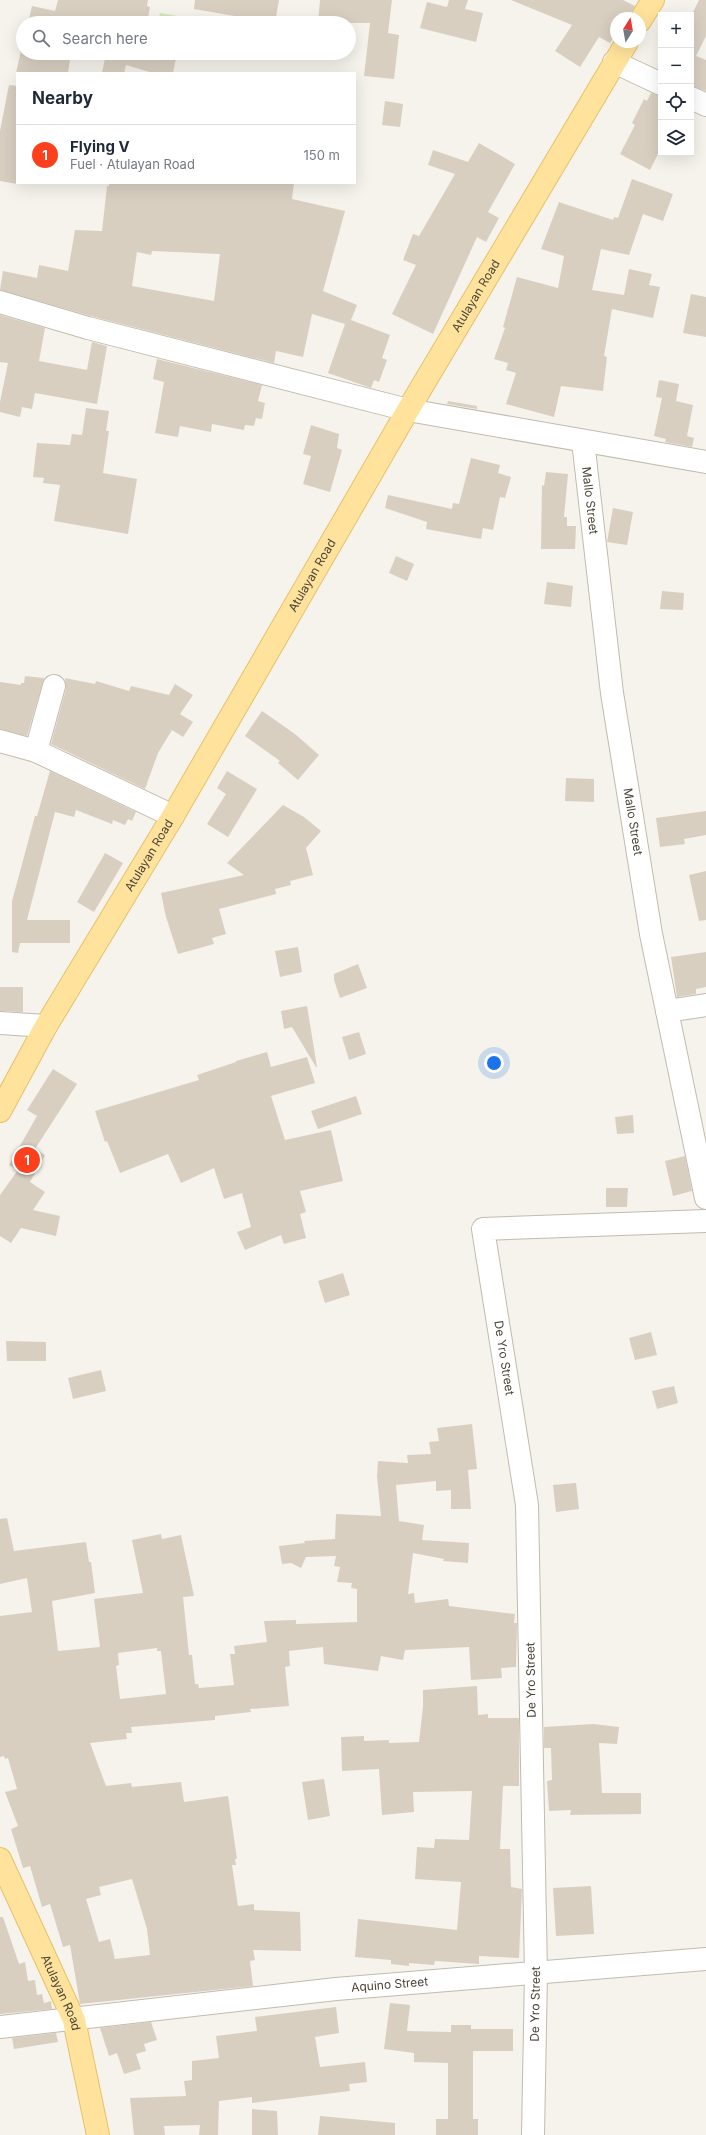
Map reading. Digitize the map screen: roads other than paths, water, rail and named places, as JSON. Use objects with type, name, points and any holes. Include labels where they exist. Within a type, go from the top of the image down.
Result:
[{"type":"main road","points":[[646,12],[653,0]]},
{"type":"main road","name":"Atulayan Road","points":[[0,1111],[46,1026],[173,816],[408,410],[623,48]]},
{"type":"main road","name":"Atulayan Road","points":[[0,1859],[74,2020],[98,2135]]},
{"type":"street","points":[[614,62],[658,83]]},
{"type":"street","points":[[694,99],[706,105]]},
{"type":"street","points":[[0,302],[88,328],[408,410],[706,462]]},
{"type":"street","name":"Mallo Street","points":[[583,441],[612,693],[651,934],[706,1198]]},
{"type":"street","points":[[36,751],[54,686]]},
{"type":"street","points":[[0,741],[36,751],[173,816]]},
{"type":"street","points":[[667,1011],[706,1005]]},
{"type":"street","points":[[0,1023],[46,1026]]},
{"type":"street","name":"De Yro Street","points":[[533,2135],[536,1973],[527,1505],[482,1229],[706,1221]]},
{"type":"street","name":"Aquino Street","points":[[0,2027],[74,2020],[195,2004],[336,1989],[706,1959]]},
{"type":"place","name":"Flying V","points":[[27,1160]]}]
